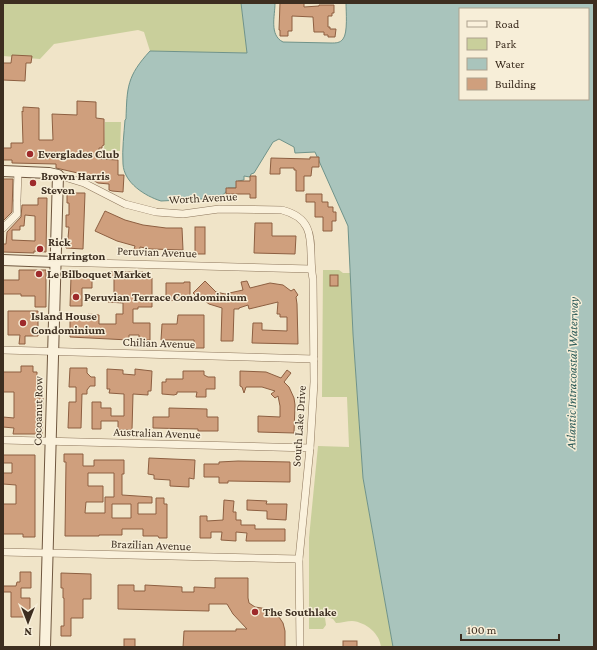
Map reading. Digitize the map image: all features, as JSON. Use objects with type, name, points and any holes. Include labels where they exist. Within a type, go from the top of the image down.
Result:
[{"type":"street","name":"Worth Avenue","points":[[3,171],[49,173],[58,175],[84,183],[125,204],[156,212],[183,214],[219,208],[276,210],[292,213]]},
{"type":"street","points":[[3,228],[17,214],[18,172]]},
{"type":"street","name":"Cocoanut Row","points":[[45,647],[58,175]]},
{"type":"street","name":"South Lake Drive","points":[[292,213],[300,218],[308,229],[310,238],[310,269],[313,279],[314,359],[310,448],[299,560],[300,647]]},
{"type":"street","name":"Peruvian Avenue","points":[[3,260],[310,269]]},
{"type":"street","name":"Chilian Avenue","points":[[3,350],[314,359]]},
{"type":"street","name":"Australian Avenue","points":[[3,440],[310,448]]},
{"type":"street","name":"Brazilian Avenue","points":[[3,552],[299,560]]},
{"type":"green space","points":[[3,3],[241,3],[247,53],[150,51],[144,32],[138,30],[54,44],[40,59],[3,56]]},
{"type":"green space","points":[[105,122],[121,122],[120,151],[104,151]]},
{"type":"green space","points":[[323,270],[339,270],[343,273],[350,273],[363,478],[393,647],[381,647],[375,633],[367,626],[357,622],[350,621],[336,623],[333,619],[327,617],[325,618],[326,625],[323,629],[309,629],[309,538],[318,446],[349,447],[347,397],[322,397]]},
{"type":"water","name":"Atlantic Intracoastal Waterway","points":[[241,3],[275,3],[274,30],[279,39],[283,42],[336,43],[342,40],[345,36],[346,3],[594,3],[594,647],[393,647],[363,478],[353,334],[348,226],[315,152],[295,153],[294,147],[279,139],[273,142],[250,177],[244,176],[244,180],[238,181],[237,188],[228,188],[219,198],[161,201],[148,196],[136,188],[127,177],[123,164],[127,98],[133,75],[142,60],[150,51],[247,53]]},
{"type":"building","points":[[280,3],[304,3],[304,7],[334,5],[334,13],[332,13],[332,16],[328,16],[328,27],[330,27],[330,29],[336,29],[335,37],[328,37],[328,35],[324,35],[324,32],[314,32],[313,17],[292,16],[292,31],[288,31],[288,36],[280,36]]},
{"type":"building","points":[[12,55],[32,56],[31,63],[26,63],[25,81],[3,80],[3,63],[11,63]]},
{"type":"building","points":[[77,101],[96,102],[96,118],[104,119],[104,145],[102,148],[99,148],[99,159],[118,160],[118,175],[124,175],[123,192],[109,190],[109,184],[98,183],[82,174],[56,168],[56,164],[12,163],[12,160],[3,160],[3,148],[11,148],[11,143],[23,143],[23,107],[39,108],[39,140],[53,140],[52,114],[77,115]]},
{"type":"building","points":[[310,157],[319,157],[319,167],[312,167],[311,176],[304,176],[304,191],[296,191],[296,170],[294,170],[294,168],[280,168],[280,174],[270,174],[271,158],[310,159]]},
{"type":"building","points":[[250,176],[256,176],[256,198],[250,198],[250,194],[226,194],[226,188],[236,188],[236,181],[250,181]]},
{"type":"building","points":[[3,179],[13,179],[12,212],[3,221]]},
{"type":"building","points":[[67,193],[85,193],[83,249],[66,248],[66,238],[68,238],[69,227],[66,227],[66,215],[69,215]]},
{"type":"building","points":[[306,194],[322,194],[322,202],[328,202],[328,207],[333,207],[333,212],[336,212],[336,221],[332,221],[332,231],[323,231],[323,217],[315,217],[315,202],[306,202]]},
{"type":"building","points":[[38,198],[47,198],[46,252],[3,252],[3,244],[6,244],[7,232],[21,217],[22,205],[38,205]],"holes":[[[25,215],[35,216],[35,241],[12,240],[12,230],[20,230],[20,226],[24,226]]]},
{"type":"building","points":[[105,211],[125,220],[143,225],[166,228],[182,228],[183,250],[151,249],[140,247],[139,255],[133,253],[135,246],[117,241],[95,231]]},
{"type":"building","points":[[255,223],[272,223],[272,236],[296,236],[295,254],[254,253]]},
{"type":"building","points":[[195,227],[205,227],[205,254],[195,254]]},
{"type":"building","points":[[19,270],[46,270],[46,307],[35,307],[35,296],[3,294],[3,280],[19,280]]},
{"type":"building","points":[[109,272],[143,272],[143,278],[152,278],[152,307],[138,307],[138,309],[133,309],[133,323],[150,323],[150,340],[139,340],[139,335],[129,335],[129,340],[70,337],[70,318],[88,319],[88,314],[99,315],[99,324],[116,324],[116,314],[123,314],[123,303],[108,302],[108,296],[114,296],[114,278],[109,277]]},
{"type":"building","points":[[330,275],[338,275],[338,286],[330,286]]},
{"type":"building","name":"Peruvian Terrace Condominium","points":[[71,277],[92,277],[92,288],[82,288],[82,306],[70,306]]},
{"type":"building","points":[[205,281],[216,292],[225,294],[243,290],[241,282],[247,281],[250,288],[270,283],[283,285],[291,291],[294,289],[298,295],[296,297],[298,344],[252,343],[253,323],[262,323],[262,330],[287,331],[287,317],[280,317],[280,314],[277,314],[278,302],[249,309],[248,305],[239,309],[234,309],[233,341],[221,341],[222,308],[209,304],[193,293]]},
{"type":"building","points":[[190,282],[190,299],[166,301],[166,283]]},
{"type":"building","name":"Island House Condominium","points":[[8,311],[38,311],[38,336],[25,336],[25,344],[19,344],[20,335],[8,335]]},
{"type":"building","points":[[178,315],[204,315],[204,348],[194,348],[194,340],[161,340],[162,324],[177,324]]},
{"type":"building","points":[[21,366],[33,366],[33,372],[37,372],[37,398],[43,398],[42,434],[13,434],[14,428],[3,427],[3,417],[14,418],[14,392],[3,392],[3,372],[21,372]]},
{"type":"building","points":[[70,368],[87,368],[87,373],[91,377],[95,377],[95,386],[90,386],[87,390],[87,394],[82,394],[81,428],[68,428],[69,402],[76,402],[76,387],[69,387]]},
{"type":"building","points":[[107,369],[123,370],[123,374],[135,375],[135,369],[152,371],[151,391],[148,391],[148,395],[133,394],[132,430],[118,430],[118,421],[101,421],[101,429],[92,429],[92,402],[101,402],[101,408],[111,408],[111,416],[124,416],[124,394],[109,393],[110,389],[107,389]]},
{"type":"building","points":[[287,370],[291,373],[284,382],[289,387],[294,398],[294,433],[258,432],[258,416],[280,417],[278,396],[275,398],[271,394],[275,391],[262,387],[246,387],[244,393],[242,387],[240,386],[240,371],[266,372],[281,378]]},
{"type":"building","points":[[183,371],[204,371],[204,375],[208,377],[215,377],[215,389],[206,389],[206,397],[196,397],[197,392],[177,392],[177,394],[174,395],[162,394],[162,382],[166,382],[166,379],[183,379]]},
{"type":"building","points":[[169,408],[207,409],[207,417],[218,417],[218,431],[153,428],[153,417],[169,417]]},
{"type":"building","points":[[64,454],[83,454],[83,466],[94,466],[94,460],[124,460],[122,495],[152,497],[152,503],[138,503],[138,514],[156,514],[156,498],[164,498],[164,504],[167,504],[167,538],[159,538],[158,536],[143,536],[143,529],[122,529],[122,535],[65,536],[66,462],[64,462]],"holes":[[[88,473],[114,473],[114,497],[105,497],[105,513],[85,513],[86,502],[103,502],[103,486],[88,486]],[[112,504],[131,504],[131,518],[112,518]]]},
{"type":"building","points":[[3,455],[35,455],[35,537],[23,537],[23,534],[3,534],[3,504],[16,504],[16,485],[3,484],[3,473],[12,473],[12,463],[3,463]]},
{"type":"building","points":[[149,458],[195,460],[194,479],[189,478],[189,487],[170,486],[170,480],[154,479],[154,475],[148,474]]},
{"type":"building","points":[[219,462],[290,462],[290,482],[228,481],[228,483],[219,483],[219,477],[204,477],[204,464],[219,464]]},
{"type":"building","points":[[224,500],[234,501],[233,512],[236,512],[236,520],[241,520],[241,525],[255,525],[255,529],[285,529],[285,541],[246,541],[247,533],[236,532],[236,541],[221,540],[222,532],[211,532],[211,538],[200,538],[200,516],[207,516],[207,521],[223,520]]},
{"type":"building","points":[[247,500],[267,501],[266,504],[287,504],[286,520],[267,519],[267,511],[247,510]]},
{"type":"building","points":[[20,572],[31,572],[31,588],[21,588],[21,598],[30,598],[30,617],[11,617],[11,592],[3,592],[3,586],[16,586],[17,582],[20,582]]},
{"type":"building","points":[[61,573],[91,574],[91,599],[83,599],[83,618],[71,618],[71,636],[61,636],[61,626],[64,626],[64,598],[63,588],[61,588]]},
{"type":"building","points":[[215,578],[248,578],[249,603],[255,607],[268,609],[279,617],[283,623],[285,631],[285,647],[183,647],[184,631],[236,631],[236,629],[247,629],[233,614],[227,604],[209,604],[209,611],[118,609],[118,585],[134,585],[134,591],[145,591],[145,585],[182,587],[182,592],[194,592],[194,587],[215,588]]},
{"type":"building","points":[[124,639],[135,639],[135,647],[124,647]]},
{"type":"building","points":[[343,641],[357,641],[357,647],[343,647]]},
{"type":"place","name":"Everglades Club","points":[[30,154]]},
{"type":"place","name":"Brown Harris Steven","points":[[33,183]]},
{"type":"place","name":"Rick Harrington","points":[[40,249]]},
{"type":"place","name":"Le Bilboquet Market","points":[[39,274]]},
{"type":"place","name":"Peruvian Terrace Condominium","points":[[76,297]]},
{"type":"place","name":"Island House Condominium","points":[[23,323]]},
{"type":"place","name":"The Southlake","points":[[255,612]]}]
